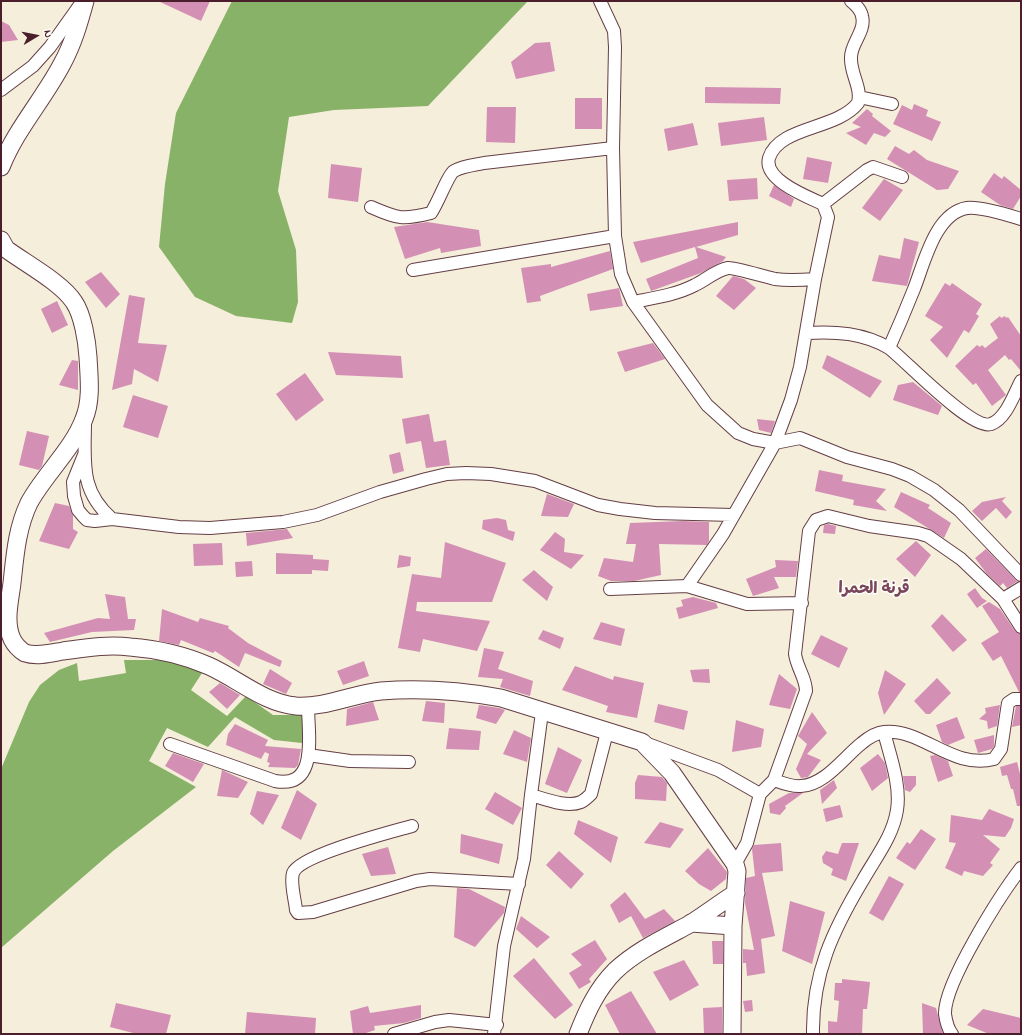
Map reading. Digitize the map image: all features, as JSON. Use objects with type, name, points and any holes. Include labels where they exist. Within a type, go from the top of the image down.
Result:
[{"type":"street","points":[[1,90],[33,66],[84,1]]},
{"type":"street","points":[[1,167],[10,146],[62,64],[74,39],[84,1]]},
{"type":"street","points":[[600,1],[614,31],[613,148],[615,236],[621,274],[633,302],[707,405],[738,433],[753,439],[775,444],[800,438],[847,457],[892,469],[910,476],[934,490],[959,510],[1021,575]]},
{"type":"street","points":[[687,586],[723,534],[775,444],[792,400],[800,367],[815,279],[828,217],[823,204],[801,194],[774,176],[769,168],[768,160],[772,151],[785,138],[845,115],[858,103],[858,88],[851,66],[851,55],[863,23],[862,14],[851,1]]},
{"type":"street","points":[[859,97],[892,104]]},
{"type":"street","points":[[371,207],[388,214],[404,218],[432,213],[439,201],[447,179],[453,172],[465,167],[484,163],[613,148]]},
{"type":"street","points":[[823,204],[873,167],[902,177]]},
{"type":"street","points":[[889,348],[901,322],[934,237],[944,222],[954,213],[967,208],[1021,219]]},
{"type":"street","points":[[412,270],[615,236]]},
{"type":"street","points":[[1,240],[6,249],[65,292],[75,302],[83,324],[87,346],[89,388],[85,419],[84,455],[90,492],[101,510],[112,519]]},
{"type":"street","points":[[633,302],[666,296],[694,286],[706,278],[728,268],[734,268],[750,274],[776,279],[815,279]]},
{"type":"street","points":[[806,333],[838,332],[876,341],[889,348],[953,404],[971,418],[984,425],[992,424],[1005,412],[1021,381]]},
{"type":"street","points":[[85,419],[30,503],[19,528],[8,617],[12,640],[18,648],[26,653],[41,654],[104,646],[130,647],[194,661],[208,666],[268,698],[283,704],[308,706],[381,691],[422,690],[489,696],[642,742],[718,770],[760,794]]},
{"type":"street","points":[[84,455],[73,482],[78,510],[87,520],[95,521],[112,519],[179,527],[210,528],[283,522],[317,515],[380,492],[426,479],[447,474],[466,473],[491,474],[528,480],[562,490],[598,505],[620,509],[655,513],[733,515]]},
{"type":"street","points":[[732,1034],[736,864],[747,843],[755,804],[760,794],[774,780],[806,691],[805,680],[796,662],[795,654],[809,531],[816,520],[828,516],[869,526],[918,533],[928,536],[961,559],[1003,599],[1021,627]]},
{"type":"street","points":[[610,589],[687,586],[747,604],[802,603]]},
{"type":"street","points":[[1003,599],[1021,588]]},
{"type":"street","points":[[774,780],[801,786],[811,784],[825,776],[869,738],[884,732],[906,734],[949,754],[971,760],[986,761],[994,758],[1001,749],[1008,703],[1014,699],[1021,699]]},
{"type":"street","points":[[170,744],[282,782],[290,782],[300,777],[305,770],[308,755],[308,706]]},
{"type":"street","points":[[394,1034],[435,1022],[449,1020],[496,1029],[499,978],[504,946],[524,859],[542,712]]},
{"type":"street","points":[[531,795],[571,803],[581,802],[586,799],[591,794],[607,732]]},
{"type":"street","points":[[813,1034],[812,1019],[816,986],[828,946],[836,925],[892,832],[898,808],[898,791],[884,732]]},
{"type":"street","points":[[642,742],[672,773],[736,864]]},
{"type":"street","points":[[308,755],[350,761],[409,762]]},
{"type":"street","points":[[412,826],[318,855],[298,866],[292,878],[296,910],[298,913],[313,912],[416,881],[430,879],[518,884]]},
{"type":"street","points":[[952,1034],[948,1029],[945,1014],[948,998],[956,976],[986,920],[1021,868]]},
{"type":"street","points":[[578,1034],[587,1011],[603,985],[615,971],[641,951],[691,923],[736,893]]},
{"type":"street","points":[[691,923],[734,926]]},
{"type":"green space","points":[[232,1],[528,1],[428,106],[334,110],[289,117],[278,191],[296,250],[298,302],[292,323],[236,316],[195,297],[159,247],[165,184],[176,113]]},
{"type":"green space","points":[[124,660],[167,660],[204,670],[191,690],[227,716],[246,696],[273,715],[303,715],[302,743],[274,740],[235,717],[208,747],[167,728],[149,761],[196,787],[113,851],[1,948],[1,769],[29,702],[40,685],[59,670],[77,663],[79,681],[126,673]]},
{"type":"building","points":[[158,1],[210,1],[201,21]]},
{"type":"building","points":[[1,21],[9,25],[18,40],[1,42]]},
{"type":"building","points":[[550,42],[555,71],[516,79],[511,62],[535,43]]},
{"type":"building","points":[[705,87],[781,88],[780,104],[705,103]]},
{"type":"building","points":[[575,98],[602,98],[602,129],[575,129]]},
{"type":"building","points":[[914,104],[928,110],[926,116],[941,122],[932,141],[893,124],[902,105],[912,110]]},
{"type":"building","points":[[487,107],[516,107],[515,143],[486,142]]},
{"type":"building","points":[[867,109],[873,114],[872,116],[891,131],[885,137],[874,133],[866,145],[846,133],[861,127],[852,123]]},
{"type":"building","points":[[764,117],[767,140],[721,146],[718,123]]},
{"type":"building","points":[[693,123],[698,145],[668,151],[664,129]]},
{"type":"building","points":[[895,146],[909,154],[914,150],[927,160],[959,171],[948,189],[937,190],[887,159]]},
{"type":"building","points":[[807,157],[832,162],[828,183],[803,179]]},
{"type":"building","points":[[331,164],[362,168],[358,202],[328,198]]},
{"type":"building","points":[[994,173],[1002,179],[1004,176],[1021,190],[1021,196],[1013,209],[1000,205],[981,192]]},
{"type":"building","points":[[757,178],[758,199],[729,201],[727,180]]},
{"type":"building","points":[[884,179],[903,190],[880,221],[862,208]]},
{"type":"building","points":[[774,185],[794,199],[791,207],[769,196]]},
{"type":"building","points":[[427,222],[479,230],[481,246],[441,253],[440,248],[405,259],[394,227]]},
{"type":"building","points":[[738,222],[738,235],[696,247],[726,257],[723,261],[701,273],[651,291],[646,279],[698,258],[695,247],[641,263],[633,242]]},
{"type":"building","points":[[904,238],[919,242],[907,286],[872,281],[879,255],[900,259]]},
{"type":"building","points":[[610,251],[613,269],[540,296],[541,301],[527,303],[521,268],[551,264],[551,267]]},
{"type":"building","points":[[101,272],[120,294],[106,308],[85,282]]},
{"type":"building","points":[[733,276],[744,279],[756,288],[734,310],[716,296]]},
{"type":"building","points":[[945,283],[950,286],[952,283],[982,304],[976,314],[979,316],[969,333],[964,330],[947,358],[930,340],[943,327],[925,316]]},
{"type":"building","points":[[619,288],[623,306],[590,311],[587,294]]},
{"type":"building","points":[[129,295],[145,298],[138,343],[167,345],[158,382],[134,369],[132,384],[112,390]]},
{"type":"building","points":[[57,301],[68,325],[52,333],[41,309]]},
{"type":"building","points":[[1000,316],[1001,318],[1005,316],[1006,318],[1008,317],[1021,336],[1021,371],[1011,359],[1009,360],[1005,355],[988,370],[1006,395],[992,406],[976,383],[973,385],[955,366],[977,345],[980,347],[982,345],[985,348],[998,338],[990,324]]},
{"type":"building","points":[[653,343],[665,359],[625,372],[617,352]]},
{"type":"building","points":[[328,352],[401,356],[403,378],[336,375]]},
{"type":"building","points":[[827,355],[882,381],[870,398],[822,368]]},
{"type":"building","points":[[72,360],[78,361],[78,390],[59,385]]},
{"type":"building","points":[[305,373],[324,400],[296,421],[276,394]]},
{"type":"building","points":[[913,382],[942,406],[938,415],[893,400],[898,385]]},
{"type":"building","points":[[133,395],[168,406],[158,438],[123,427]]},
{"type":"building","points":[[429,414],[434,442],[446,440],[450,465],[426,468],[421,441],[406,444],[402,419]]},
{"type":"building","points":[[757,419],[775,421],[771,433],[759,430]]},
{"type":"building","points":[[27,431],[49,436],[42,466],[39,470],[19,465]]},
{"type":"building","points":[[400,452],[404,471],[393,474],[389,455]]},
{"type":"building","points":[[819,470],[843,475],[842,481],[886,489],[876,501],[887,511],[853,505],[854,500],[815,491]]},
{"type":"building","points":[[901,492],[930,505],[928,508],[951,523],[944,538],[894,507]]},
{"type":"building","points":[[547,494],[574,504],[568,517],[541,516]]},
{"type":"building","points":[[1006,497],[1002,501],[1012,512],[1006,519],[996,508],[982,521],[972,511],[982,502]]},
{"type":"building","points":[[55,503],[69,506],[73,515],[73,529],[78,532],[69,549],[39,541]]},
{"type":"building","points":[[497,518],[506,520],[508,530],[515,532],[513,541],[482,529],[483,520]]},
{"type":"building","points":[[683,521],[709,522],[709,541],[707,545],[659,544],[661,575],[634,581],[611,581],[598,576],[604,558],[633,562],[636,544],[626,544],[630,523]]},
{"type":"building","points":[[828,524],[836,526],[835,534],[823,533],[824,525]]},
{"type":"building","points":[[287,529],[293,538],[247,546],[246,533]]},
{"type":"building","points":[[555,532],[565,539],[564,552],[584,555],[571,569],[540,550]]},
{"type":"building","points":[[916,541],[931,555],[915,577],[896,559]]},
{"type":"building","points":[[445,542],[506,563],[492,602],[417,602],[416,611],[490,621],[477,651],[423,639],[420,652],[398,648],[412,574],[441,578]]},
{"type":"building","points":[[222,543],[223,565],[194,566],[193,544]]},
{"type":"building","points":[[986,549],[1018,581],[1007,588],[1003,583],[1000,586],[987,574],[975,558]]},
{"type":"building","points":[[276,553],[313,555],[313,559],[329,560],[328,571],[312,570],[312,574],[276,574]]},
{"type":"building","points":[[399,555],[411,557],[410,566],[397,568]]},
{"type":"building","points":[[775,560],[798,561],[796,577],[774,577],[779,588],[753,596],[746,579],[776,567]]},
{"type":"building","points":[[252,561],[253,576],[236,577],[235,562]]},
{"type":"building","points":[[534,570],[553,587],[547,601],[522,580]]},
{"type":"building","points":[[975,588],[982,598],[987,601],[977,608],[967,594]]},
{"type":"building","points":[[105,594],[125,597],[128,619],[136,619],[134,630],[92,632],[50,642],[44,633],[98,618],[110,619]]},
{"type":"building","points":[[693,597],[716,603],[718,608],[679,619],[676,608],[683,606],[681,600]]},
{"type":"building","points":[[989,602],[1000,609],[1015,631],[1021,634],[1021,692],[1019,692],[1001,656],[993,661],[981,643],[999,632],[982,606]]},
{"type":"building","points":[[162,609],[198,622],[200,618],[229,626],[228,628],[248,643],[282,661],[280,667],[245,653],[239,667],[215,651],[213,653],[181,640],[179,645],[159,641]]},
{"type":"building","points":[[942,614],[967,640],[953,652],[931,626]]},
{"type":"building","points":[[601,622],[625,629],[621,646],[593,639]]},
{"type":"building","points":[[543,630],[564,638],[560,649],[538,639]]},
{"type":"building","points":[[821,635],[848,648],[839,668],[811,654]]},
{"type":"building","points":[[484,648],[504,652],[498,669],[533,681],[530,696],[500,687],[503,679],[478,677]]},
{"type":"building","points":[[364,661],[369,676],[343,685],[337,671]]},
{"type":"building","points":[[575,666],[613,680],[614,676],[644,683],[637,718],[606,712],[608,706],[562,690]]},
{"type":"building","points":[[270,669],[292,683],[286,694],[263,684]]},
{"type":"building","points":[[709,669],[710,683],[693,682],[690,670]]},
{"type":"building","points":[[885,670],[906,684],[884,715],[878,693]]},
{"type":"building","points":[[779,674],[797,689],[790,709],[769,705]]},
{"type":"building","points":[[937,678],[951,693],[930,714],[926,714],[914,701]]},
{"type":"building","points":[[220,683],[240,695],[227,709],[209,692]]},
{"type":"building","points":[[426,701],[445,703],[444,723],[422,721]]},
{"type":"building","points":[[373,702],[379,720],[346,726],[347,709]]},
{"type":"building","points":[[658,704],[688,711],[684,730],[654,722]]},
{"type":"building","points":[[479,705],[505,710],[496,724],[476,718]]},
{"type":"building","points":[[1000,705],[997,726],[988,729],[987,721],[979,719],[986,713],[985,708]]},
{"type":"building","points":[[1016,706],[1021,706],[1021,725],[1012,727]]},
{"type":"building","points":[[812,712],[827,733],[807,754],[821,760],[808,777],[801,778],[796,769],[807,744],[798,736]]},
{"type":"building","points":[[957,717],[965,738],[948,745],[942,742],[936,725]]},
{"type":"building","points":[[736,720],[764,729],[761,747],[732,752]]},
{"type":"building","points":[[235,724],[268,740],[265,746],[301,749],[298,765],[295,768],[268,767],[270,763],[267,762],[269,754],[265,752],[261,759],[226,745],[228,734]]},
{"type":"building","points":[[449,728],[481,731],[479,750],[446,749]]},
{"type":"building","points":[[514,730],[531,738],[527,762],[503,754]]},
{"type":"building","points":[[994,735],[994,746],[992,749],[978,753],[974,740]]},
{"type":"building","points":[[558,747],[582,760],[567,793],[545,784]]},
{"type":"building","points":[[173,753],[204,764],[193,782],[165,766]]},
{"type":"building","points":[[878,754],[885,763],[888,778],[872,791],[860,768]]},
{"type":"building","points":[[935,755],[948,761],[953,776],[938,782],[930,756]]},
{"type":"building","points":[[1017,762],[1021,778],[1021,806],[1017,806],[1013,789],[1011,789],[1007,775],[1002,776],[1000,767]]},
{"type":"building","points":[[222,770],[248,782],[238,798],[217,796]]},
{"type":"building","points":[[638,775],[662,777],[667,783],[666,801],[635,799],[635,783]]},
{"type":"building","points":[[903,776],[916,776],[916,785],[910,792],[905,790]]},
{"type":"building","points":[[834,780],[837,788],[822,804],[820,790]]},
{"type":"building","points":[[297,790],[317,804],[301,840],[281,828]]},
{"type":"building","points":[[257,791],[279,795],[263,825],[250,814]]},
{"type":"building","points":[[495,792],[522,808],[513,825],[485,809]]},
{"type":"building","points":[[789,793],[803,793],[785,806],[786,808],[780,815],[770,813],[769,804]]},
{"type":"building","points":[[840,805],[843,817],[826,822],[823,809]]},
{"type":"building","points":[[989,809],[1014,819],[1011,828],[1005,837],[983,835],[1000,849],[990,863],[993,865],[983,876],[964,871],[962,876],[945,868],[956,843],[949,842],[951,815],[982,820]]},
{"type":"building","points":[[578,820],[618,837],[611,863],[574,834]]},
{"type":"building","points":[[660,822],[684,829],[670,848],[644,843]]},
{"type":"building","points":[[921,829],[936,839],[915,870],[896,858],[907,842],[910,844]]},
{"type":"building","points":[[461,834],[503,844],[499,864],[460,853]]},
{"type":"building","points":[[781,843],[783,871],[762,873],[775,936],[761,939],[765,973],[747,976],[746,963],[743,963],[743,949],[754,950],[745,903],[746,878],[755,876],[752,849],[754,845]]},
{"type":"building","points":[[842,843],[859,843],[846,881],[831,875],[833,869],[823,863],[822,857],[826,851],[838,854]]},
{"type":"building","points":[[388,847],[396,874],[371,876],[362,854]]},
{"type":"building","points":[[708,848],[727,872],[726,879],[711,891],[699,884],[685,871]]},
{"type":"building","points":[[559,851],[584,874],[571,889],[546,865]]},
{"type":"building","points":[[889,876],[904,884],[883,921],[869,913]]},
{"type":"building","points":[[457,888],[469,889],[505,907],[504,913],[475,947],[454,937]]},
{"type":"building","points":[[625,892],[645,919],[664,909],[675,921],[643,938],[631,916],[619,923],[610,905]]},
{"type":"building","points":[[790,901],[825,912],[812,964],[782,951]]},
{"type":"building","points":[[521,916],[550,937],[537,948],[516,929]]},
{"type":"building","points":[[595,940],[607,959],[589,979],[591,982],[579,989],[569,973],[582,965],[571,954]]},
{"type":"building","points":[[712,941],[723,941],[723,964],[713,964]]},
{"type":"building","points":[[534,958],[573,1005],[555,1019],[513,976]]},
{"type":"building","points":[[684,960],[699,985],[670,1001],[653,972]]},
{"type":"building","points":[[842,979],[870,982],[867,1009],[863,1009],[862,1034],[828,1034],[828,1021],[837,1022],[839,1001],[834,1000],[835,983],[842,983]]},
{"type":"building","points":[[631,991],[657,1034],[620,1034],[605,1005]]},
{"type":"building","points":[[752,1000],[753,1011],[745,1012],[743,1001]]},
{"type":"building","points":[[116,1003],[171,1015],[166,1034],[137,1034],[110,1027]]},
{"type":"building","points":[[922,1003],[936,1008],[943,1034],[923,1034]]},
{"type":"building","points":[[421,1005],[421,1018],[404,1023],[374,1026],[375,1030],[363,1034],[353,1034],[350,1011],[368,1006],[370,1013]]},
{"type":"building","points":[[722,1007],[722,1034],[704,1034],[703,1008]]},
{"type":"building","points":[[983,1009],[1021,1018],[1021,1034],[989,1034],[967,1025]]},
{"type":"building","points":[[247,1012],[316,1018],[315,1034],[245,1034]]},
{"type":"district","name":"قرنة الحمرا","points":[[874,590]]}]
